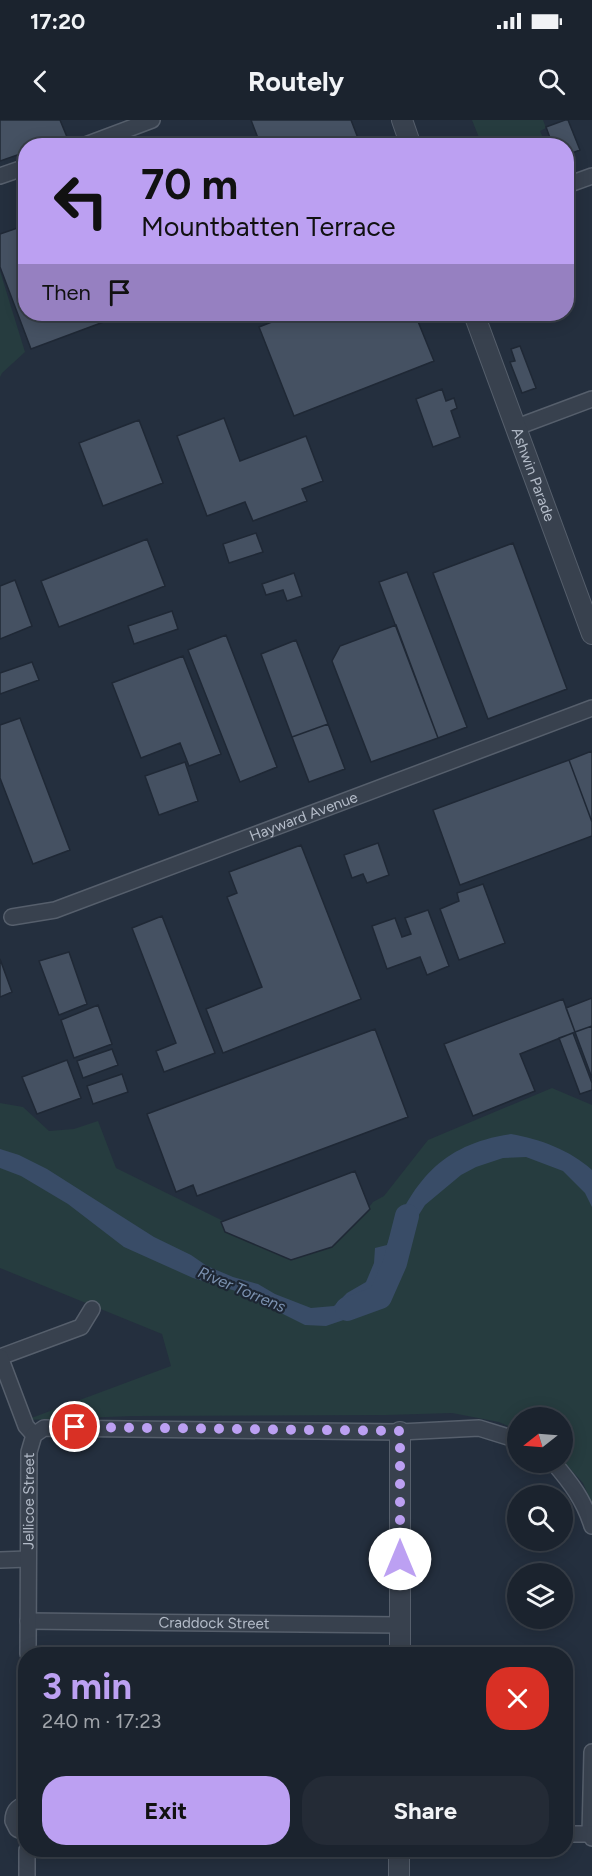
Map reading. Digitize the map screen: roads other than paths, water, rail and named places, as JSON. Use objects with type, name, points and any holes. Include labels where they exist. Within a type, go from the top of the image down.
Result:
[{"type":"street","points":[[104,138],[152,120]]},
{"type":"street","points":[[402,120],[408,138]]},
{"type":"street","points":[[0,176],[18,170]]},
{"type":"street","points":[[574,182],[592,176]]},
{"type":"street","name":"Ashwin Parade","points":[[477,321],[592,634]]},
{"type":"street","points":[[517,427],[592,399]]},
{"type":"street","name":"Hayward Avenue","points":[[12,917],[55,910],[592,708]]},
{"type":"street","points":[[0,1357],[81,1327],[92,1309]]},
{"type":"street","name":"Jellicoe Street","points":[[0,1357],[26,1426],[34,1435],[29,1452],[28,1647]]},
{"type":"street","points":[[34,1435],[44,1428],[52,1427],[400,1431],[479,1428],[507,1437]]},
{"type":"street","points":[[400,1431],[400,1647]]},
{"type":"street","points":[[562,1473],[575,1488],[592,1526]]},
{"type":"street","points":[[0,1560],[28,1560]]},
{"type":"street","name":"Craddock Street","points":[[28,1621],[400,1625]]},
{"type":"street","points":[[573,1835],[591,1836],[592,1752]]},
{"type":"street","points":[[6,1821],[18,1808]]},
{"type":"street","points":[[27,1857],[27,1876]]},
{"type":"street","points":[[399,1857],[399,1876]]},
{"type":"water","name":"River Torrens","points":[[511,1134],[554,1146],[592,1170],[592,1207],[585,1193],[563,1171],[526,1157],[503,1158],[476,1167],[461,1175],[425,1205],[393,1256],[375,1303],[364,1313],[326,1326],[305,1325],[239,1292],[193,1278],[124,1247],[68,1204],[21,1176],[0,1168],[0,1149],[19,1155],[47,1169],[154,1237],[191,1255],[207,1266],[258,1284],[275,1294],[311,1308],[334,1306],[347,1293],[366,1282],[374,1263],[375,1248],[387,1245],[407,1202],[432,1170],[448,1157],[466,1147],[487,1139]]},
{"type":"waterway","name":"River Torrens","points":[[347,1309],[380,1297],[395,1263],[407,1216]]}]
